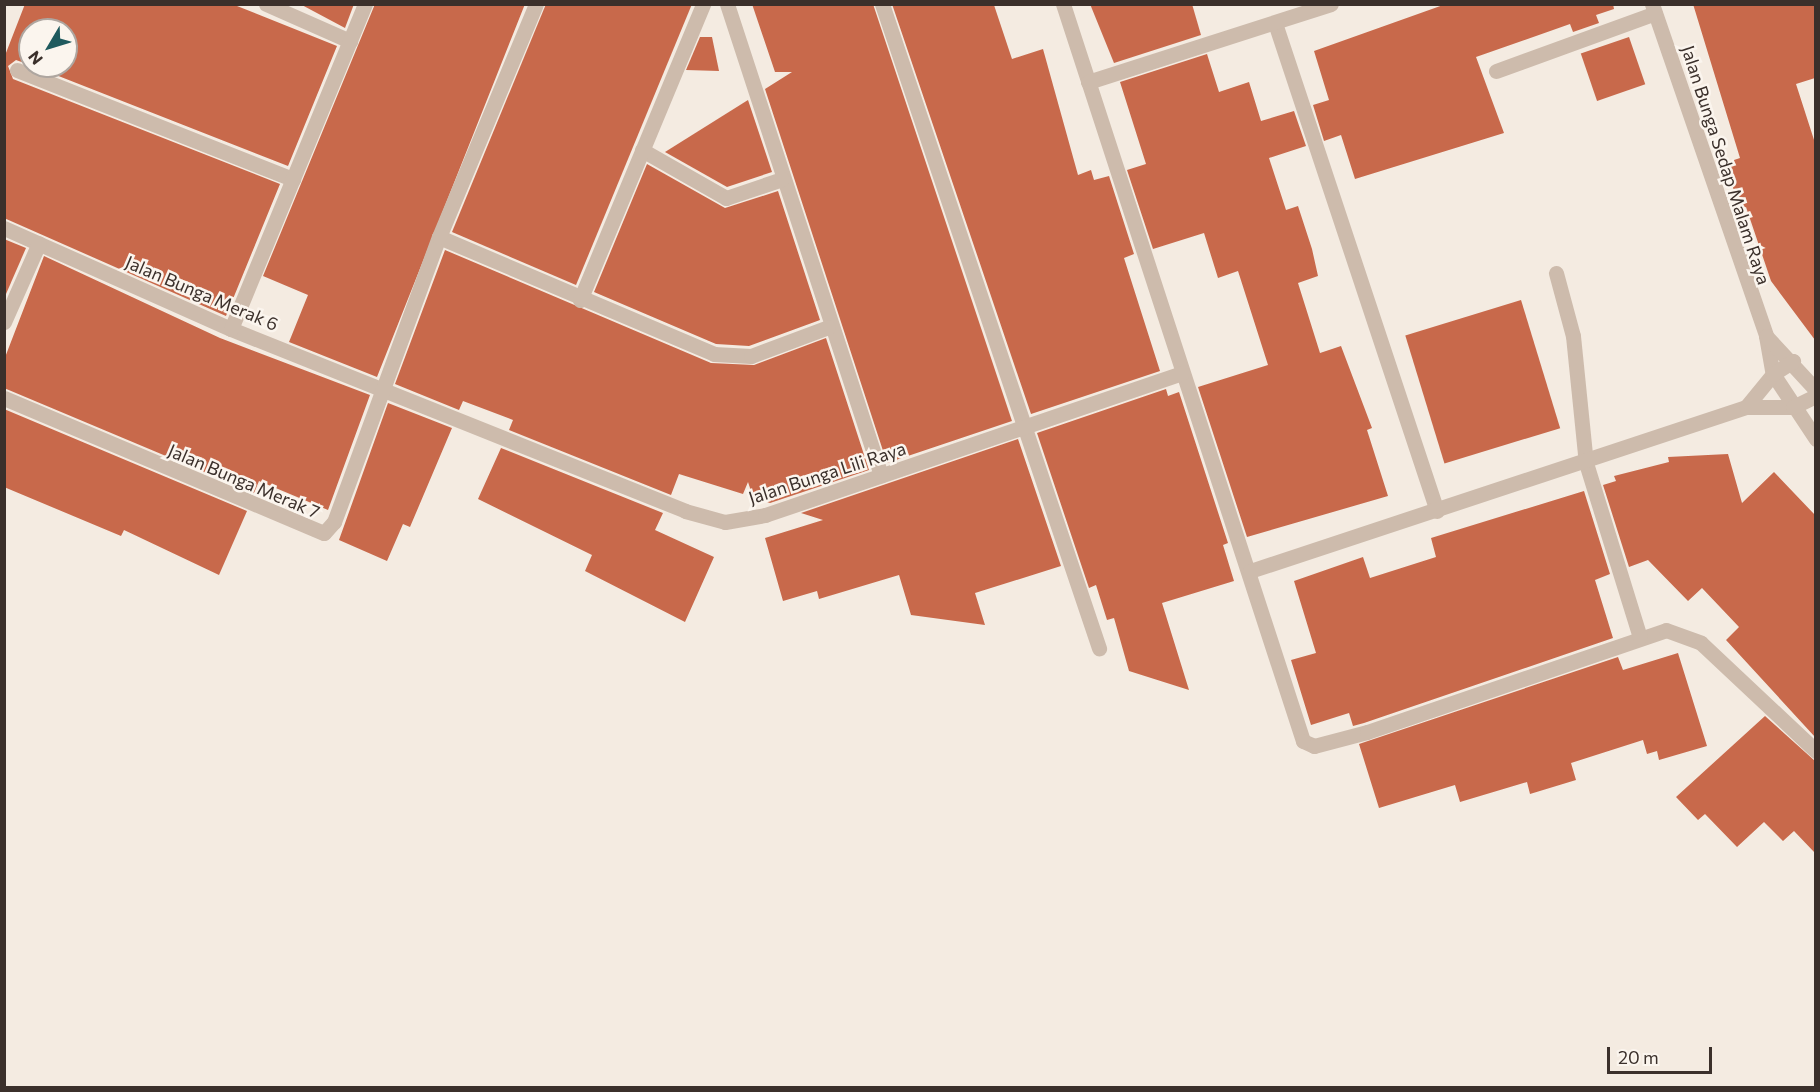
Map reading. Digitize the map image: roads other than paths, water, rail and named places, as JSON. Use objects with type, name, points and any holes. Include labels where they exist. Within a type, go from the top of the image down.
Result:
[{"type":"street","points":[[266,4],[350,40]]},
{"type":"street","points":[[231,329],[365,4]]},
{"type":"street","points":[[386,389],[439,237],[536,4]]},
{"type":"street","points":[[580,300],[702,4]]},
{"type":"street","points":[[728,4],[828,327],[881,476]]},
{"type":"street","points":[[882,4],[1098,648]]},
{"type":"street","points":[[1063,4],[1250,571],[1298,732],[1314,747],[1666,630],[1690,635],[1815,751]]},
{"type":"street","points":[[1088,82],[1276,26],[1331,4]]},
{"type":"street","points":[[1496,71],[1654,9]]},
{"type":"street","name":"Jalan Bunga Sedap Malam Raya","points":[[1654,9],[1766,336],[1773,374],[1815,439]]},
{"type":"street","points":[[1276,26],[1437,511]]},
{"type":"street","points":[[38,78],[293,179]]},
{"type":"street","points":[[642,150],[726,198],[782,179]]},
{"type":"street","name":"Jalan Bunga Merak 6","points":[[4,228],[231,329],[386,389]]},
{"type":"street","points":[[439,237],[580,300],[714,354],[738,358],[767,352],[828,327]]},
{"type":"street","points":[[4,322],[39,243]]},
{"type":"street","points":[[1556,273],[1573,336],[1586,463],[1640,637]]},
{"type":"street","name":"Jalan Bunga Sedap Malam Raya","points":[[1766,336],[1793,362],[1815,390]]},
{"type":"street","points":[[1746,407],[1773,374],[1793,362]]},
{"type":"street","name":"Jalan Bunga Lili Raya","points":[[386,389],[685,511],[725,522],[765,515],[1183,373]]},
{"type":"street","name":"Jalan Bunga Merak 7","points":[[4,398],[319,534],[334,522],[386,389]]},
{"type":"street","points":[[1250,571],[1586,463],[1746,407],[1793,406],[1815,396]]}]
